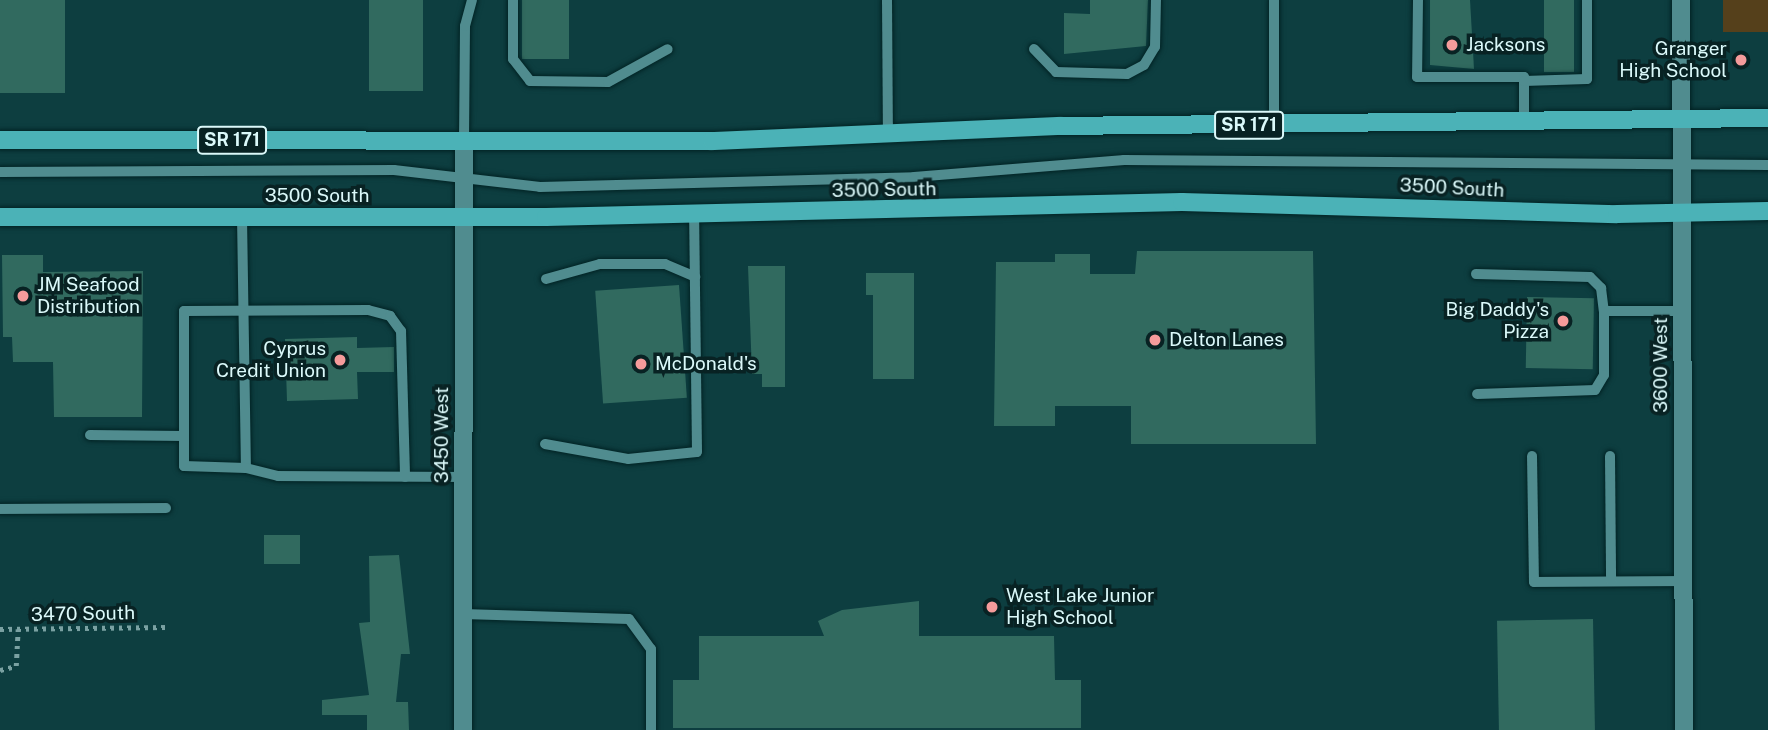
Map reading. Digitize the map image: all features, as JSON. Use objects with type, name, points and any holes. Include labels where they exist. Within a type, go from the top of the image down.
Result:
[{"type":"main road","name":"SR 171","points":[[0,140],[464,141],[888,137],[1060,126],[1524,123],[1768,118]]},
{"type":"main road","name":"3500 South","points":[[0,217],[464,218],[1182,202],[1681,213],[1768,211]]},
{"type":"street","name":"3600 West","points":[[1681,0],[1684,730]]},
{"type":"street","name":"3450 West","points":[[463,730],[464,141]]},
{"type":"lane","points":[[464,141],[465,26],[472,0]]},
{"type":"lane","points":[[513,0],[513,60],[530,81],[608,82],[668,49]]},
{"type":"lane","points":[[887,0],[888,137]]},
{"type":"lane","points":[[1034,49],[1056,72],[1127,74],[1144,65],[1155,47],[1156,0]]},
{"type":"lane","points":[[1273,0],[1274,125]]},
{"type":"lane","points":[[1418,0],[1418,77],[1524,79],[1587,79],[1587,0]]},
{"type":"lane","points":[[1524,79],[1524,123]]},
{"type":"lane","points":[[0,172],[394,170],[540,187],[765,183],[1137,160],[1768,165]]},
{"type":"lane","points":[[545,444],[628,459],[697,452],[694,214]]},
{"type":"lane","points":[[242,217],[246,468]]},
{"type":"lane","points":[[546,279],[600,264],[665,264],[695,277]]},
{"type":"lane","points":[[1476,274],[1590,277],[1601,288],[1604,311],[1604,375],[1595,390],[1477,394]]},
{"type":"lane","points":[[405,477],[401,331],[390,316],[368,310],[184,311],[184,466],[246,468],[278,476],[405,477],[463,477]]},
{"type":"lane","points":[[1604,311],[1682,311]]},
{"type":"lane","points":[[90,435],[184,436]]},
{"type":"lane","points":[[1532,456],[1534,582],[1683,581]]},
{"type":"lane","points":[[1610,456],[1611,581]]},
{"type":"lane","points":[[0,509],[166,508]]},
{"type":"lane","points":[[463,614],[619,615],[643,632],[651,649],[651,730]]},
{"type":"path","name":"3470 South","points":[[0,629],[167,628]]},
{"type":"path","points":[[0,670],[16,666],[18,629]]},
{"type":"shaded area","points":[[1723,0],[1768,0],[1768,32],[1723,32]]},
{"type":"building","points":[[0,0],[65,0],[65,93],[0,93]]},
{"type":"building","points":[[369,0],[423,0],[423,91],[369,91]]},
{"type":"building","points":[[522,0],[569,0],[569,59],[522,59]]},
{"type":"building","points":[[1090,0],[1148,0],[1146,46],[1064,54],[1064,13],[1090,14]]},
{"type":"building","name":"Jacksons","points":[[1430,0],[1470,0],[1474,69],[1430,65]]},
{"type":"building","points":[[1544,0],[1574,0],[1574,72],[1544,72]]},
{"type":"building","name":"Delton Lanes","points":[[1137,251],[1313,251],[1316,444],[1131,444],[1131,406],[1055,406],[1055,426],[994,426],[996,262],[1055,262],[1055,254],[1090,254],[1090,274],[1135,274]]},
{"type":"building","points":[[2,255],[43,255],[43,272],[143,271],[142,417],[54,417],[53,362],[13,362],[12,337],[3,337]]},
{"type":"building","points":[[748,266],[785,266],[785,387],[762,387],[762,374],[752,374]]},
{"type":"building","points":[[866,273],[914,273],[914,379],[873,379],[873,295],[866,295]]},
{"type":"building","name":"McDonald's","points":[[679,285],[687,398],[603,404],[595,291]]},
{"type":"building","name":"Big Daddy's Pizza","points":[[1527,297],[1594,298],[1593,369],[1526,368]]},
{"type":"building","name":"Cyprus Credit Union","points":[[357,337],[357,348],[394,347],[394,372],[357,372],[358,399],[287,401],[285,339]]},
{"type":"building","points":[[264,535],[300,535],[300,564],[264,564]]},
{"type":"building","points":[[399,555],[410,654],[401,654],[396,702],[408,702],[409,730],[367,730],[367,715],[322,715],[322,700],[369,695],[359,623],[370,622],[369,556]]},
{"type":"building","points":[[919,601],[919,636],[1054,636],[1055,680],[1081,680],[1081,728],[673,728],[673,680],[699,680],[699,636],[824,636],[818,621],[842,610]]},
{"type":"building","points":[[1593,619],[1595,730],[1499,730],[1497,621]]},
{"type":"place","name":"Jacksons","points":[[1452,45]]},
{"type":"place","name":"Granger High School","points":[[1741,60]]},
{"type":"place","name":"JM Seafood Distribution","points":[[23,296]]},
{"type":"place","name":"Big Daddy's Pizza","points":[[1563,321]]},
{"type":"place","name":"Delton Lanes","points":[[1155,340]]},
{"type":"place","name":"Cyprus Credit Union","points":[[340,360]]},
{"type":"place","name":"McDonald's","points":[[641,364]]},
{"type":"place","name":"West Lake Junior High School","points":[[992,607]]}]
